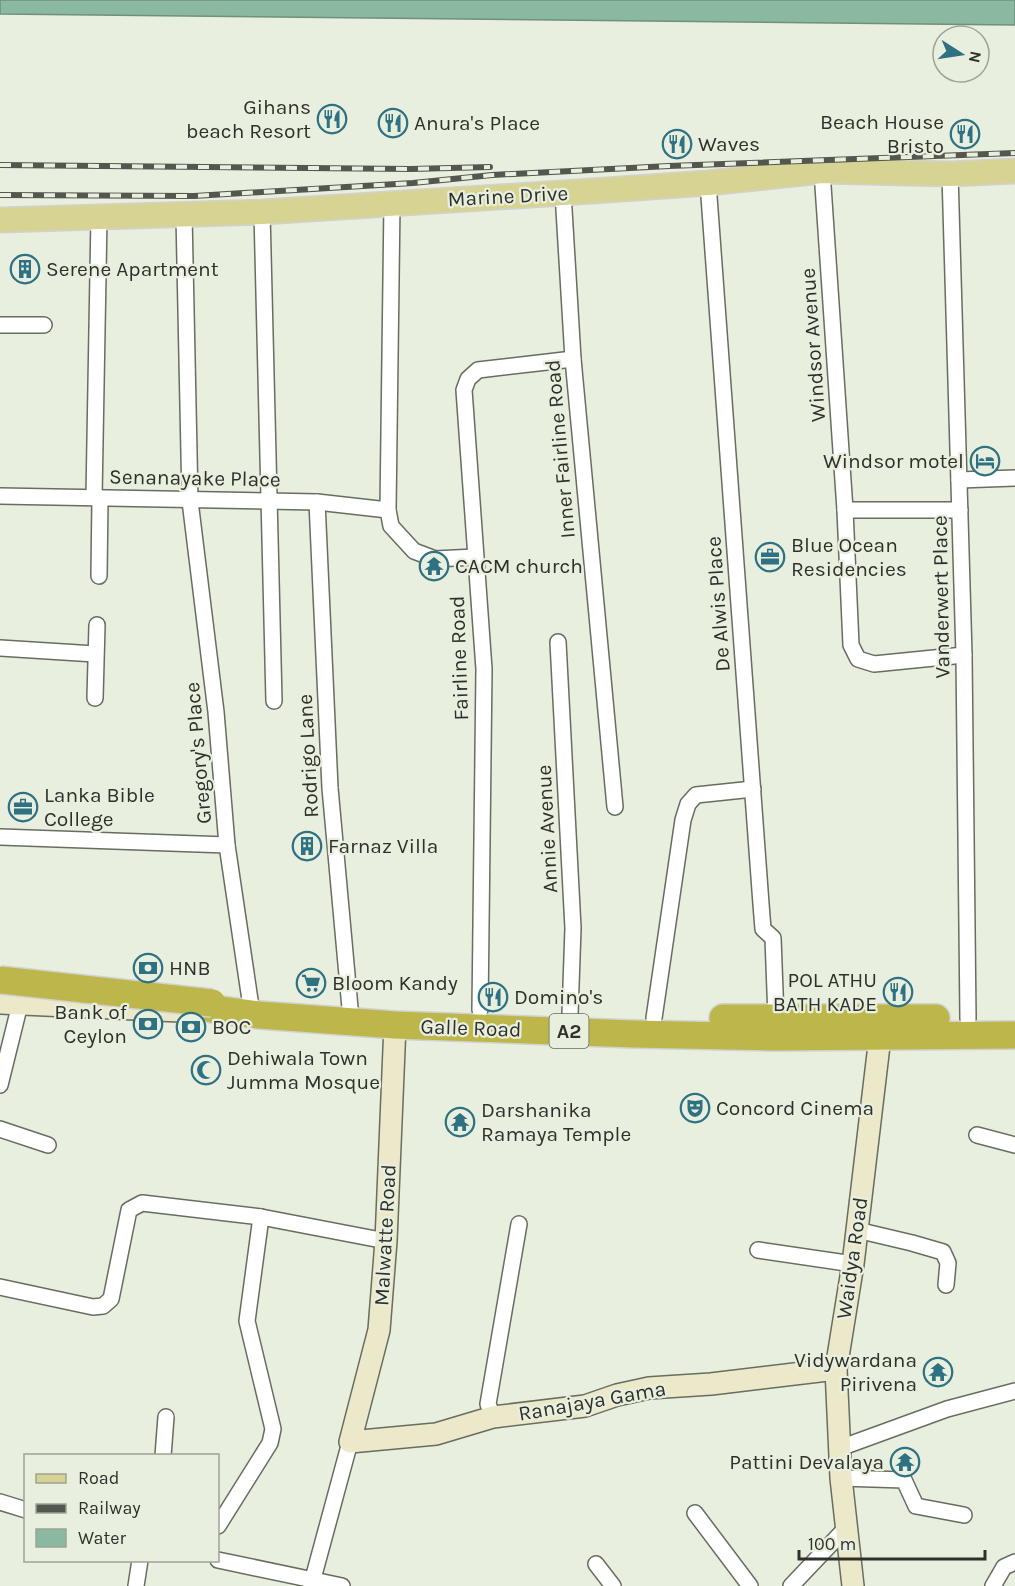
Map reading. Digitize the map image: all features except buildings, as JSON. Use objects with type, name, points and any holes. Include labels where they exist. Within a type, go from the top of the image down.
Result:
[{"type":"highway","name":"Galle Road","points":[[0,980],[212,1006]]},
{"type":"highway","name":"Galle Road","points":[[13,1000],[480,1010],[654,1018],[776,1018],[881,1028],[1015,1035]]},
{"type":"highway","name":"Galle Road","points":[[258,1006],[395,1025],[773,1037],[968,1018],[1015,1017]]},
{"type":"main road","name":"Marine Drive","points":[[0,220],[262,212],[708,183],[822,171],[951,174],[1015,171]]},
{"type":"street","name":"Windsor Avenue","points":[[822,171],[845,510],[851,645],[858,659],[874,664],[964,655]]},
{"type":"street","name":"Vanderwert Place","points":[[951,174],[964,655],[968,1018]]},
{"type":"street","name":"De Alwis Place","points":[[708,183],[763,929],[773,938],[776,1018]]},
{"type":"street","name":"Inner Fairline Road","points":[[563,193],[573,359],[615,807]]},
{"type":"street","points":[[392,203],[388,510],[391,526],[414,551],[435,559],[475,557]]},
{"type":"street","points":[[262,212],[274,701]]},
{"type":"street","name":"Gregory's Place","points":[[184,215],[190,501],[216,712],[227,845],[258,1006]]},
{"type":"street","points":[[99,217],[97,498],[99,576]]},
{"type":"street","points":[[0,325],[44,325]]},
{"type":"street","name":"Fairline Road","points":[[480,1010],[484,669],[464,390],[468,379],[478,370],[573,359]]},
{"type":"street","points":[[960,480],[1015,478]]},
{"type":"street","name":"Senanayake Place","points":[[0,496],[317,502],[388,510]]},
{"type":"street","name":"Rodrigo Lane","points":[[317,502],[330,788],[350,1008]]},
{"type":"street","points":[[845,510],[960,510]]},
{"type":"street","points":[[95,698],[97,625]]},
{"type":"street","name":"Annie Avenue","points":[[558,642],[573,928],[570,1014]]},
{"type":"street","points":[[0,648],[95,654]]},
{"type":"street","points":[[654,1018],[683,820],[688,804],[696,795],[753,789]]},
{"type":"street","points":[[0,837],[227,845]]},
{"type":"street","points":[[0,974],[258,1006]]},
{"type":"street","points":[[13,1000],[26,997],[29,981],[36,977]]},
{"type":"street","points":[[13,1000],[258,1006]]},
{"type":"street","points":[[0,1084],[13,1000]]},
{"type":"street","name":"Malwatte Road","points":[[350,1442],[379,1329],[386,1241],[395,1025]]},
{"type":"street","name":"Waidya Road","points":[[853,1586],[842,1478],[836,1369],[853,1264],[881,1028]]},
{"type":"street","points":[[0,1129],[48,1145]]},
{"type":"street","points":[[977,1135],[1015,1145]]},
{"type":"street","points":[[0,1287],[93,1307],[103,1306],[111,1299],[129,1210],[142,1203],[261,1217],[386,1241]]},
{"type":"street","points":[[219,1524],[270,1443],[273,1429],[247,1321],[261,1217]]},
{"type":"street","points":[[493,1417],[488,1404],[519,1224]]},
{"type":"street","points":[[857,1230],[943,1252],[948,1263],[946,1285]]},
{"type":"street","points":[[758,1250],[853,1264]]},
{"type":"street","name":"Ranajaya Gama","points":[[350,1442],[435,1434],[493,1417],[585,1406],[617,1395],[649,1388],[711,1384],[836,1369]]},
{"type":"street","points":[[840,1448],[947,1409],[1015,1391]]},
{"type":"street","points":[[163,1454],[166,1417]]},
{"type":"street","points":[[312,1583],[350,1442]]},
{"type":"street","points":[[842,1478],[904,1480],[916,1506],[964,1515]]},
{"type":"street","points":[[0,1502],[24,1509]]},
{"type":"street","points":[[695,1513],[750,1586]]},
{"type":"street","points":[[791,1586],[846,1528]]},
{"type":"street","points":[[219,1560],[312,1583],[342,1586]]},
{"type":"street","points":[[136,1586],[140,1562]]},
{"type":"street","points":[[993,1586],[1004,1568],[1015,1562]]},
{"type":"street","points":[[596,1564],[613,1586]]},
{"type":"water","points":[[0,0],[1015,0],[1015,25],[0,14]]},
{"type":"railway","points":[[0,195],[194,196],[413,183],[492,175],[1015,153]]},
{"type":"railway","points":[[0,165],[411,169],[490,167]]},
{"type":"place","name":"Gihans beach Resort","points":[[332,119]]},
{"type":"place","name":"Anura's Place","points":[[393,123]]},
{"type":"place","name":"Beach House Bristo","points":[[965,134]]},
{"type":"place","name":"Waves","points":[[677,144]]},
{"type":"place","name":"Serene Apartment","points":[[25,269]]},
{"type":"place","name":"Windsor motel","points":[[985,461]]},
{"type":"place","name":"Blue Ocean Residencies","points":[[770,557]]},
{"type":"place","name":"CACM church","points":[[434,566]]},
{"type":"place","name":"Lanka Bible College","points":[[23,807]]},
{"type":"place","name":"Farnaz Villa","points":[[307,846]]},
{"type":"place","name":"HNB","points":[[148,968]]},
{"type":"place","name":"Bloom Kandy","points":[[311,983]]},
{"type":"place","name":"POL ATHU BATH KADE","points":[[898,992]]},
{"type":"place","name":"Domino's","points":[[493,997]]},
{"type":"place","name":"Bank of Ceylon","points":[[148,1024]]},
{"type":"place","name":"BOC","points":[[191,1027]]},
{"type":"place","name":"Dehiwala Town Jumma Mosque","points":[[206,1070]]},
{"type":"place","name":"Concord Cinema","points":[[695,1108]]},
{"type":"place","name":"Darshanika Ramaya Temple","points":[[460,1122]]},
{"type":"place","name":"Vidywardana Pirivena","points":[[938,1372]]},
{"type":"place","name":"Pattini Devalaya","points":[[905,1462]]}]
